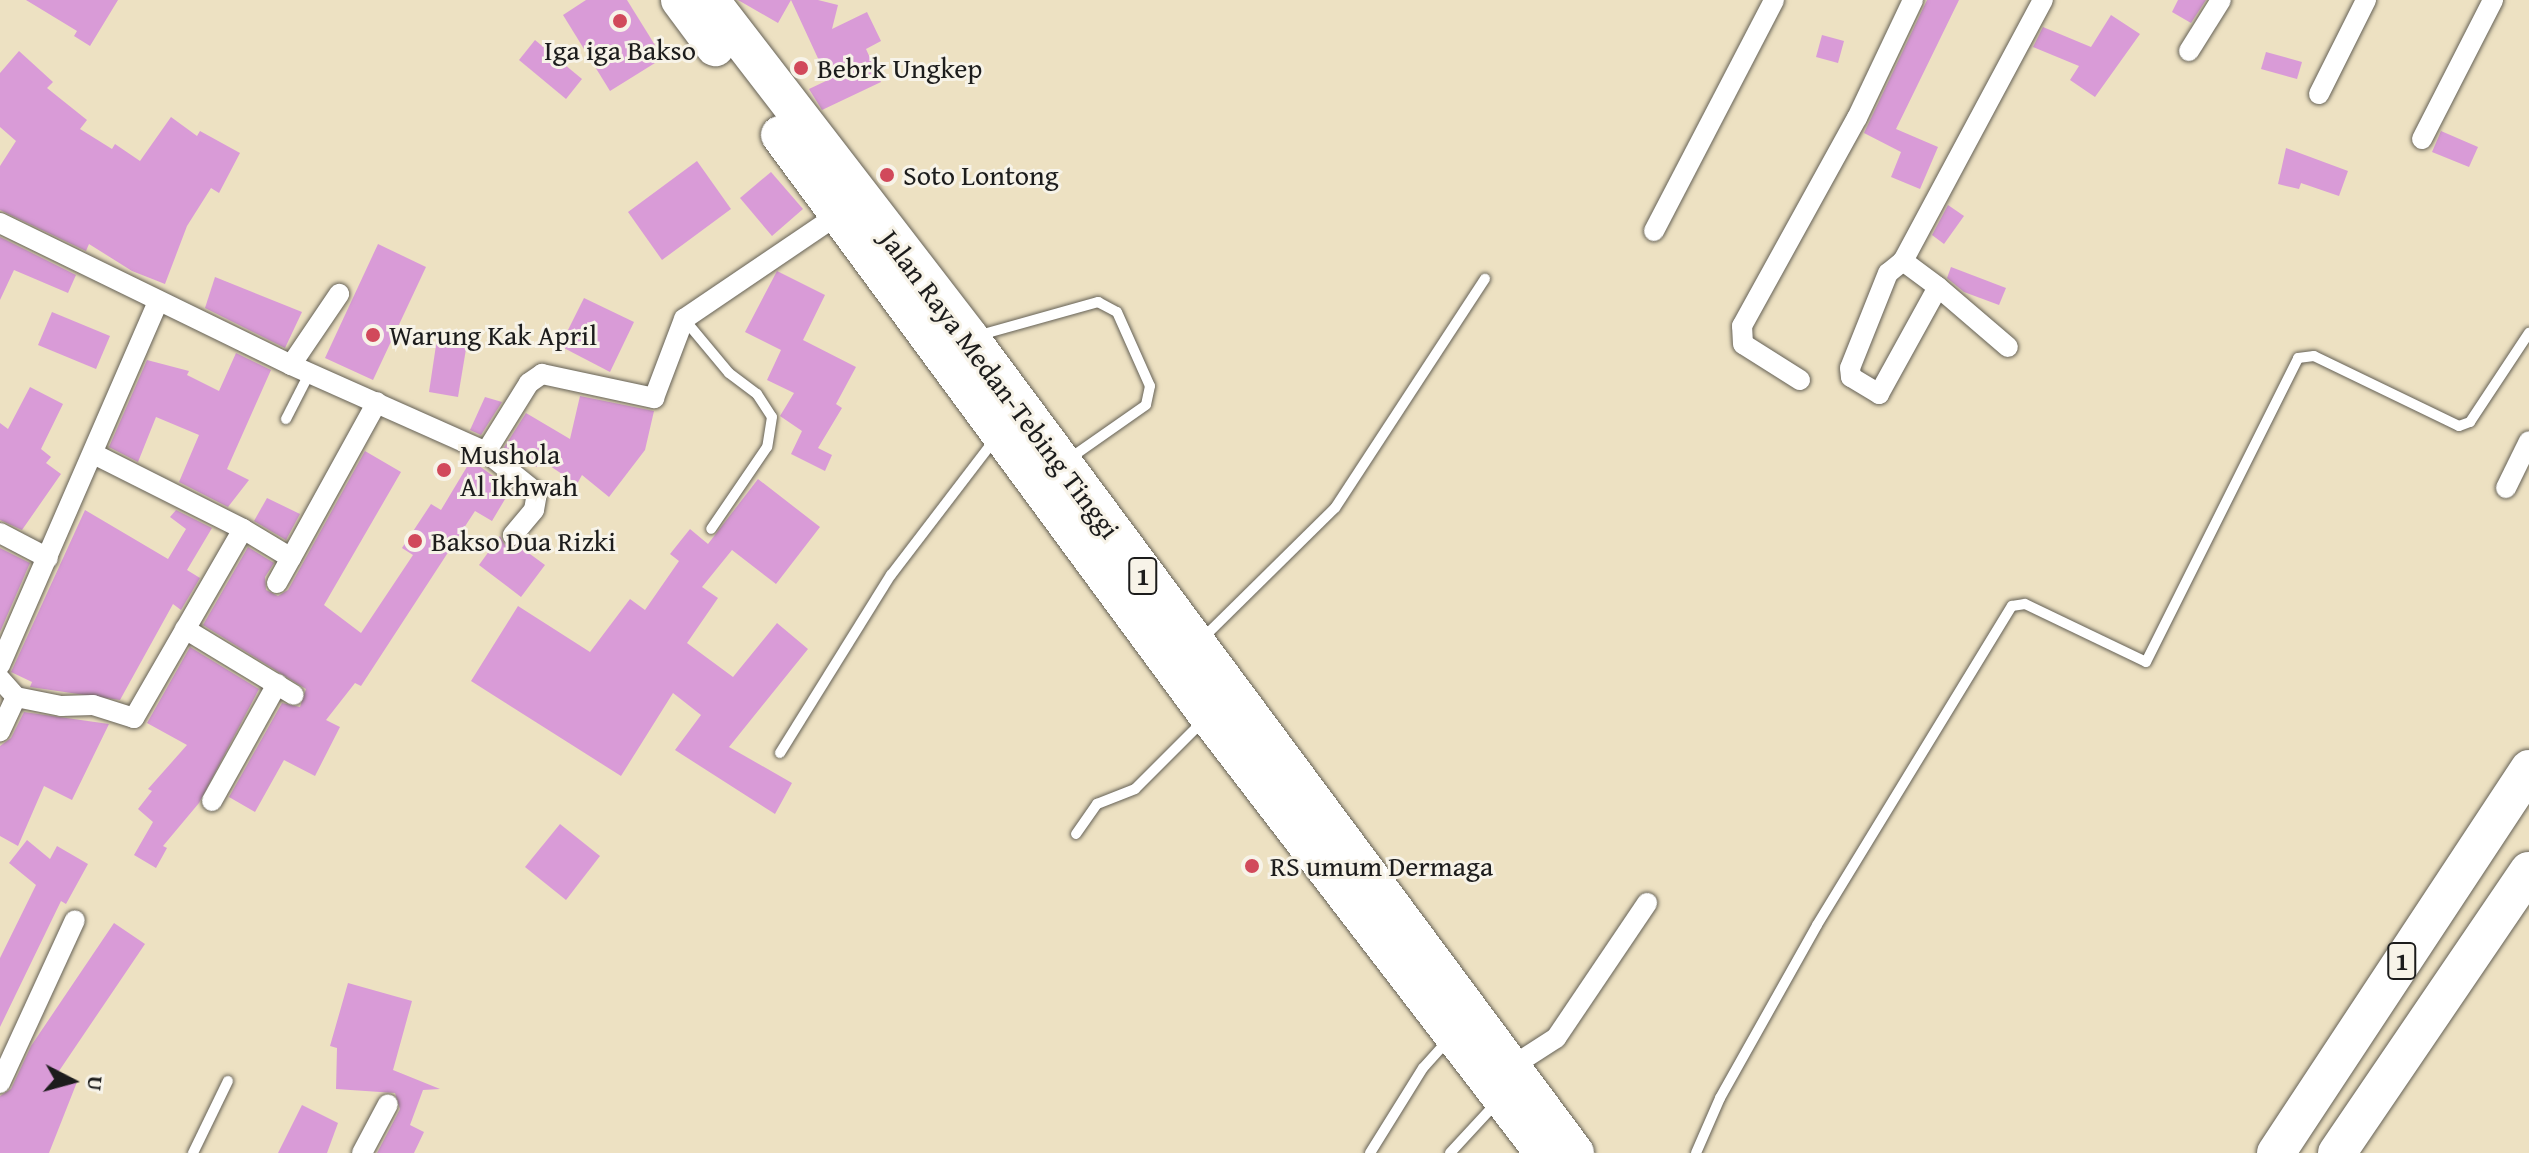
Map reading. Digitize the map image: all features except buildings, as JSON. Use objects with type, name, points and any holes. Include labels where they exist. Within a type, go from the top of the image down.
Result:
[{"type":"highway","name":"Jalan Raya Medan-Tebing Tinggi","points":[[680,0],[1208,716],[1453,1036],[1506,1082],[1575,1153]]},
{"type":"highway","name":"Jalan Raya Medan-Tebing Tinggi","points":[[710,0],[970,338],[1194,647],[1506,1082],[1544,1153]]},
{"type":"highway","name":"1","points":[[2276,1153],[2529,769]]},
{"type":"highway","name":"1","points":[[2337,1153],[2529,871]]},
{"type":"street","points":[[1654,231],[1774,0]]},
{"type":"street","points":[[1800,380],[1743,344],[1742,326],[1857,118],[1913,0]]},
{"type":"street","points":[[1938,287],[1882,393],[1851,377],[1850,368],[1888,273],[1903,261],[2043,0]]},
{"type":"street","points":[[2189,51],[2221,0]]},
{"type":"street","points":[[2319,94],[2366,0]]},
{"type":"street","points":[[2422,139],[2493,0]]},
{"type":"street","points":[[486,452],[529,383],[542,374],[654,398],[684,319],[839,214]]},
{"type":"street","points":[[0,223],[300,370],[486,452],[537,493],[534,510],[513,535]]},
{"type":"street","points":[[1903,261],[2008,347]]},
{"type":"street","points":[[300,370],[339,294]]},
{"type":"street","points":[[0,665],[158,301]]},
{"type":"street","points":[[277,583],[377,402]]},
{"type":"street","points":[[2506,488],[2529,441]]},
{"type":"street","points":[[94,454],[243,529],[291,558]]},
{"type":"street","points":[[0,679],[16,697],[61,706],[93,705],[134,718],[243,529]]},
{"type":"street","points":[[0,533],[48,558]]},
{"type":"street","points":[[185,629],[286,689],[219,789]]},
{"type":"street","points":[[0,732],[16,697]]},
{"type":"street","points":[[1506,1082],[1556,1038],[1647,903]]},
{"type":"street","points":[[0,1083],[75,920]]},
{"type":"street","points":[[362,1153],[388,1104]]},
{"type":"lane","points":[[1194,647],[1335,508],[1485,279]]},
{"type":"lane","points":[[970,338],[1098,302],[1117,312],[1150,386],[1146,405],[1061,464]]},
{"type":"lane","points":[[684,319],[729,373],[757,394],[772,417],[767,447],[711,529]]},
{"type":"lane","points":[[1696,1153],[1720,1098],[1817,925],[2012,606],[2025,604],[2146,662],[2298,358],[2314,356],[2459,426],[2470,422],[2529,333]]},
{"type":"lane","points":[[286,419],[300,370]]},
{"type":"lane","points":[[780,753],[891,575],[1000,434]]},
{"type":"lane","points":[[1076,834],[1097,804],[1135,789],[1208,716]]},
{"type":"lane","points":[[1370,1153],[1423,1068],[1453,1036]]},
{"type":"lane","points":[[193,1153],[228,1081]]},
{"type":"lane","points":[[1450,1153],[1506,1082]]},
{"type":"place","name":"Iga iga Bakso","points":[[620,21]]},
{"type":"place","name":"Bebrk Ungkep","points":[[801,68]]},
{"type":"place","name":"Soto Lontong","points":[[887,175]]},
{"type":"place","name":"Warung Kak April","points":[[373,335]]},
{"type":"place","name":"Mushola Al Ikhwah","points":[[444,470]]},
{"type":"place","name":"Bakso Dua Rizki","points":[[415,541]]},
{"type":"place","name":"RS umum Dermaga","points":[[1252,866]]}]
